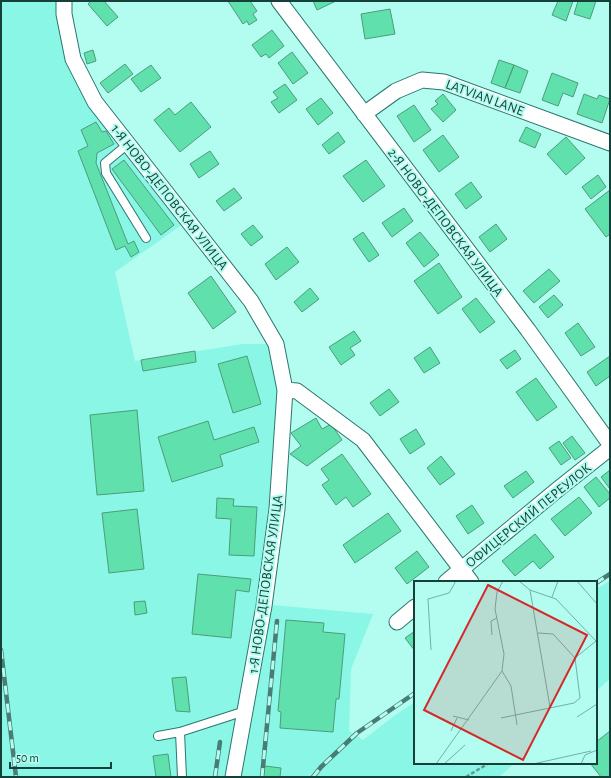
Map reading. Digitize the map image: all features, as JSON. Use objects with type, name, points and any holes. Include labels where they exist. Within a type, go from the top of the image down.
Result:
[{"type":"street","name":"1-Я НОВО-ДЕПОВСКАЯ УЛИЦА","points":[[64,1],[64,14],[73,59],[95,102],[251,301],[276,344],[285,390],[277,509],[264,606],[233,777]]},
{"type":"street","name":"2-Я НОВО-ДЕПОВСКАЯ УЛИЦА","points":[[280,1],[528,330],[610,444]]},
{"type":"street","name":"LATVIAN LANE","points":[[364,114],[396,91],[422,80],[444,82],[610,143]]},
{"type":"street","points":[[285,390],[297,391],[363,440],[470,581]]},
{"type":"street","name":"ОФИЦЕРСКИЙ ПЕРЕУЛОК","points":[[447,581],[610,448]]},
{"type":"street","points":[[397,622],[414,608]]},
{"type":"lane","points":[[128,144],[105,163],[106,174],[146,238]]},
{"type":"lane","points":[[158,736],[180,732],[245,711]]},
{"type":"lane","points":[[180,732],[182,777]]},
{"type":"path","points":[[466,777],[487,764]]},
{"type":"shaded area","points":[[1,1],[57,1],[67,62],[183,224],[115,272],[135,361],[243,344],[269,344],[278,388],[270,509],[256,605],[373,614],[351,669],[349,731],[363,740],[414,703],[414,764],[514,764],[499,777],[1,777]]},
{"type":"shaded area","points":[[610,581],[610,679],[597,690],[597,588]]},
{"type":"building","points":[[91,1],[104,1],[118,17],[107,26],[88,4]]},
{"type":"building","points":[[228,1],[250,1],[257,11],[253,14],[257,20],[249,25],[247,21],[243,24]]},
{"type":"building","points":[[313,1],[336,1],[317,10]]},
{"type":"building","points":[[558,1],[573,1],[566,21],[552,15]]},
{"type":"building","points":[[578,1],[596,1],[590,19],[574,14]]},
{"type":"building","points":[[390,9],[395,34],[365,39],[361,14]]},
{"type":"building","points":[[272,30],[284,46],[269,58],[266,54],[261,57],[252,45]]},
{"type":"building","points":[[93,50],[96,61],[87,64],[84,53]]},
{"type":"building","points":[[292,52],[308,73],[293,84],[278,63]]},
{"type":"building","points":[[499,60],[514,65],[505,88],[491,83]]},
{"type":"building","points":[[125,64],[133,74],[108,93],[100,83]]},
{"type":"building","points":[[151,65],[161,78],[141,92],[131,79]]},
{"type":"building","points":[[514,65],[528,71],[520,93],[505,88]]},
{"type":"building","points":[[552,73],[578,83],[573,97],[563,93],[558,106],[542,100]]},
{"type":"building","points":[[285,84],[297,100],[279,113],[271,102],[278,98],[273,92]]},
{"type":"building","points":[[443,94],[456,110],[443,122],[431,109],[438,104],[435,101]]},
{"type":"building","points":[[584,94],[597,99],[599,95],[610,99],[602,123],[577,114]]},
{"type":"building","points":[[321,98],[333,113],[318,125],[306,109]]},
{"type":"building","points":[[191,102],[211,127],[180,152],[154,120],[169,108],[175,115]]},
{"type":"building","points":[[414,105],[431,130],[414,142],[397,116]]},
{"type":"building","points":[[96,122],[102,132],[106,131],[114,144],[97,153],[96,163],[128,244],[134,241],[139,252],[131,257],[125,246],[116,250],[78,151],[88,146],[81,130]]},
{"type":"building","points":[[526,127],[541,134],[535,148],[519,141]]},
{"type":"building","points":[[338,132],[345,142],[329,154],[322,145]]},
{"type":"building","points":[[443,135],[459,157],[439,172],[423,150]]},
{"type":"building","points":[[566,137],[585,158],[566,175],[547,154]]},
{"type":"building","points":[[210,151],[219,164],[199,178],[190,164]]},
{"type":"building","points":[[124,160],[174,225],[161,235],[112,169]]},
{"type":"building","points":[[366,160],[385,186],[363,202],[343,176]]},
{"type":"building","points":[[598,175],[606,187],[591,199],[582,187]]},
{"type":"building","points":[[471,182],[482,197],[466,209],[455,194]]},
{"type":"building","points":[[234,188],[242,198],[224,211],[216,201]]},
{"type":"building","points":[[610,190],[610,234],[606,237],[585,209]]},
{"type":"building","points":[[404,208],[413,221],[392,237],[382,223]]},
{"type":"building","points":[[496,224],[507,239],[490,252],[479,237]]},
{"type":"building","points":[[253,225],[263,237],[251,246],[241,234]]},
{"type":"building","points":[[363,232],[379,255],[369,262],[353,239]]},
{"type":"building","points":[[420,232],[439,255],[424,267],[406,243]]},
{"type":"building","points":[[287,247],[299,262],[276,280],[265,264]]},
{"type":"building","points":[[439,263],[462,297],[438,314],[414,281]]},
{"type":"building","points":[[549,269],[560,281],[534,303],[523,291]]},
{"type":"building","points":[[211,276],[236,312],[213,329],[188,293]]},
{"type":"building","points":[[310,288],[319,299],[302,312],[294,302]]},
{"type":"building","points":[[554,295],[563,305],[548,318],[539,307]]},
{"type":"building","points":[[476,298],[495,322],[480,333],[462,309]]},
{"type":"building","points":[[578,323],[595,347],[581,356],[565,333]]},
{"type":"building","points":[[354,331],[361,341],[350,348],[355,355],[341,365],[329,347]]},
{"type":"building","points":[[430,347],[440,363],[424,373],[414,358]]},
{"type":"building","points":[[515,350],[521,359],[507,369],[500,360]]},
{"type":"building","points":[[195,351],[196,362],[143,371],[141,360]]},
{"type":"building","points":[[247,356],[261,404],[233,413],[218,364]]},
{"type":"building","points":[[610,356],[610,376],[596,386],[587,372]]},
{"type":"building","points":[[536,378],[557,407],[537,421],[516,392]]},
{"type":"building","points":[[389,389],[399,402],[380,416],[370,403]]},
{"type":"building","points":[[137,410],[144,491],[97,495],[90,415]]},
{"type":"building","points":[[316,418],[322,429],[331,424],[342,440],[307,466],[290,454],[301,446],[291,433]]},
{"type":"building","points":[[208,421],[214,440],[254,427],[259,442],[220,455],[223,466],[172,482],[158,437]]},
{"type":"building","points":[[416,429],[425,444],[410,454],[400,439]]},
{"type":"building","points":[[572,436],[585,453],[575,460],[563,443]]},
{"type":"building","points":[[559,441],[571,458],[561,465],[549,448]]},
{"type":"building","points":[[342,454],[371,494],[353,507],[346,497],[336,505],[322,485],[329,480],[321,469]]},
{"type":"building","points":[[441,456],[455,474],[440,485],[427,468]]},
{"type":"building","points":[[610,470],[610,489],[601,477]]},
{"type":"building","points":[[526,471],[534,482],[513,498],[504,486]]},
{"type":"building","points":[[596,477],[610,494],[610,498],[599,507],[584,487]]},
{"type":"building","points":[[579,497],[592,513],[565,536],[551,519]]},
{"type":"building","points":[[217,498],[234,499],[233,506],[257,507],[254,556],[229,555],[231,519],[216,518]]},
{"type":"building","points":[[472,505],[484,523],[468,534],[456,516]]},
{"type":"building","points":[[137,509],[144,569],[109,573],[102,513]]},
{"type":"building","points":[[388,513],[401,531],[355,563],[343,545]]},
{"type":"building","points":[[535,534],[554,557],[540,569],[533,561],[515,576],[502,561]]},
{"type":"building","points":[[417,551],[429,567],[407,584],[395,568]]},
{"type":"building","points":[[198,574],[251,579],[249,592],[236,590],[231,638],[192,634]]},
{"type":"building","points":[[145,601],[147,613],[135,615],[134,602]]},
{"type":"building","points":[[286,620],[324,623],[323,632],[345,634],[339,699],[336,699],[333,732],[280,728],[281,712],[278,711]]},
{"type":"building","points":[[414,632],[414,650],[405,638]]},
{"type":"building","points":[[186,677],[190,712],[176,711],[172,678]]},
{"type":"building","points":[[610,731],[610,777],[601,777],[591,764],[597,764],[597,741]]},
{"type":"building","points":[[168,754],[171,777],[156,777],[153,756]]},
{"type":"building","points":[[265,766],[281,768],[280,777],[263,777]]},
{"type":"railway","points":[[597,582],[610,574]]},
{"type":"railway","points":[[262,777],[277,621]]},
{"type":"railway","points":[[1,650],[16,777]]},
{"type":"railway","points":[[313,777],[321,767],[357,733],[414,694]]},
{"type":"railway","points":[[215,777],[220,742]]}]
